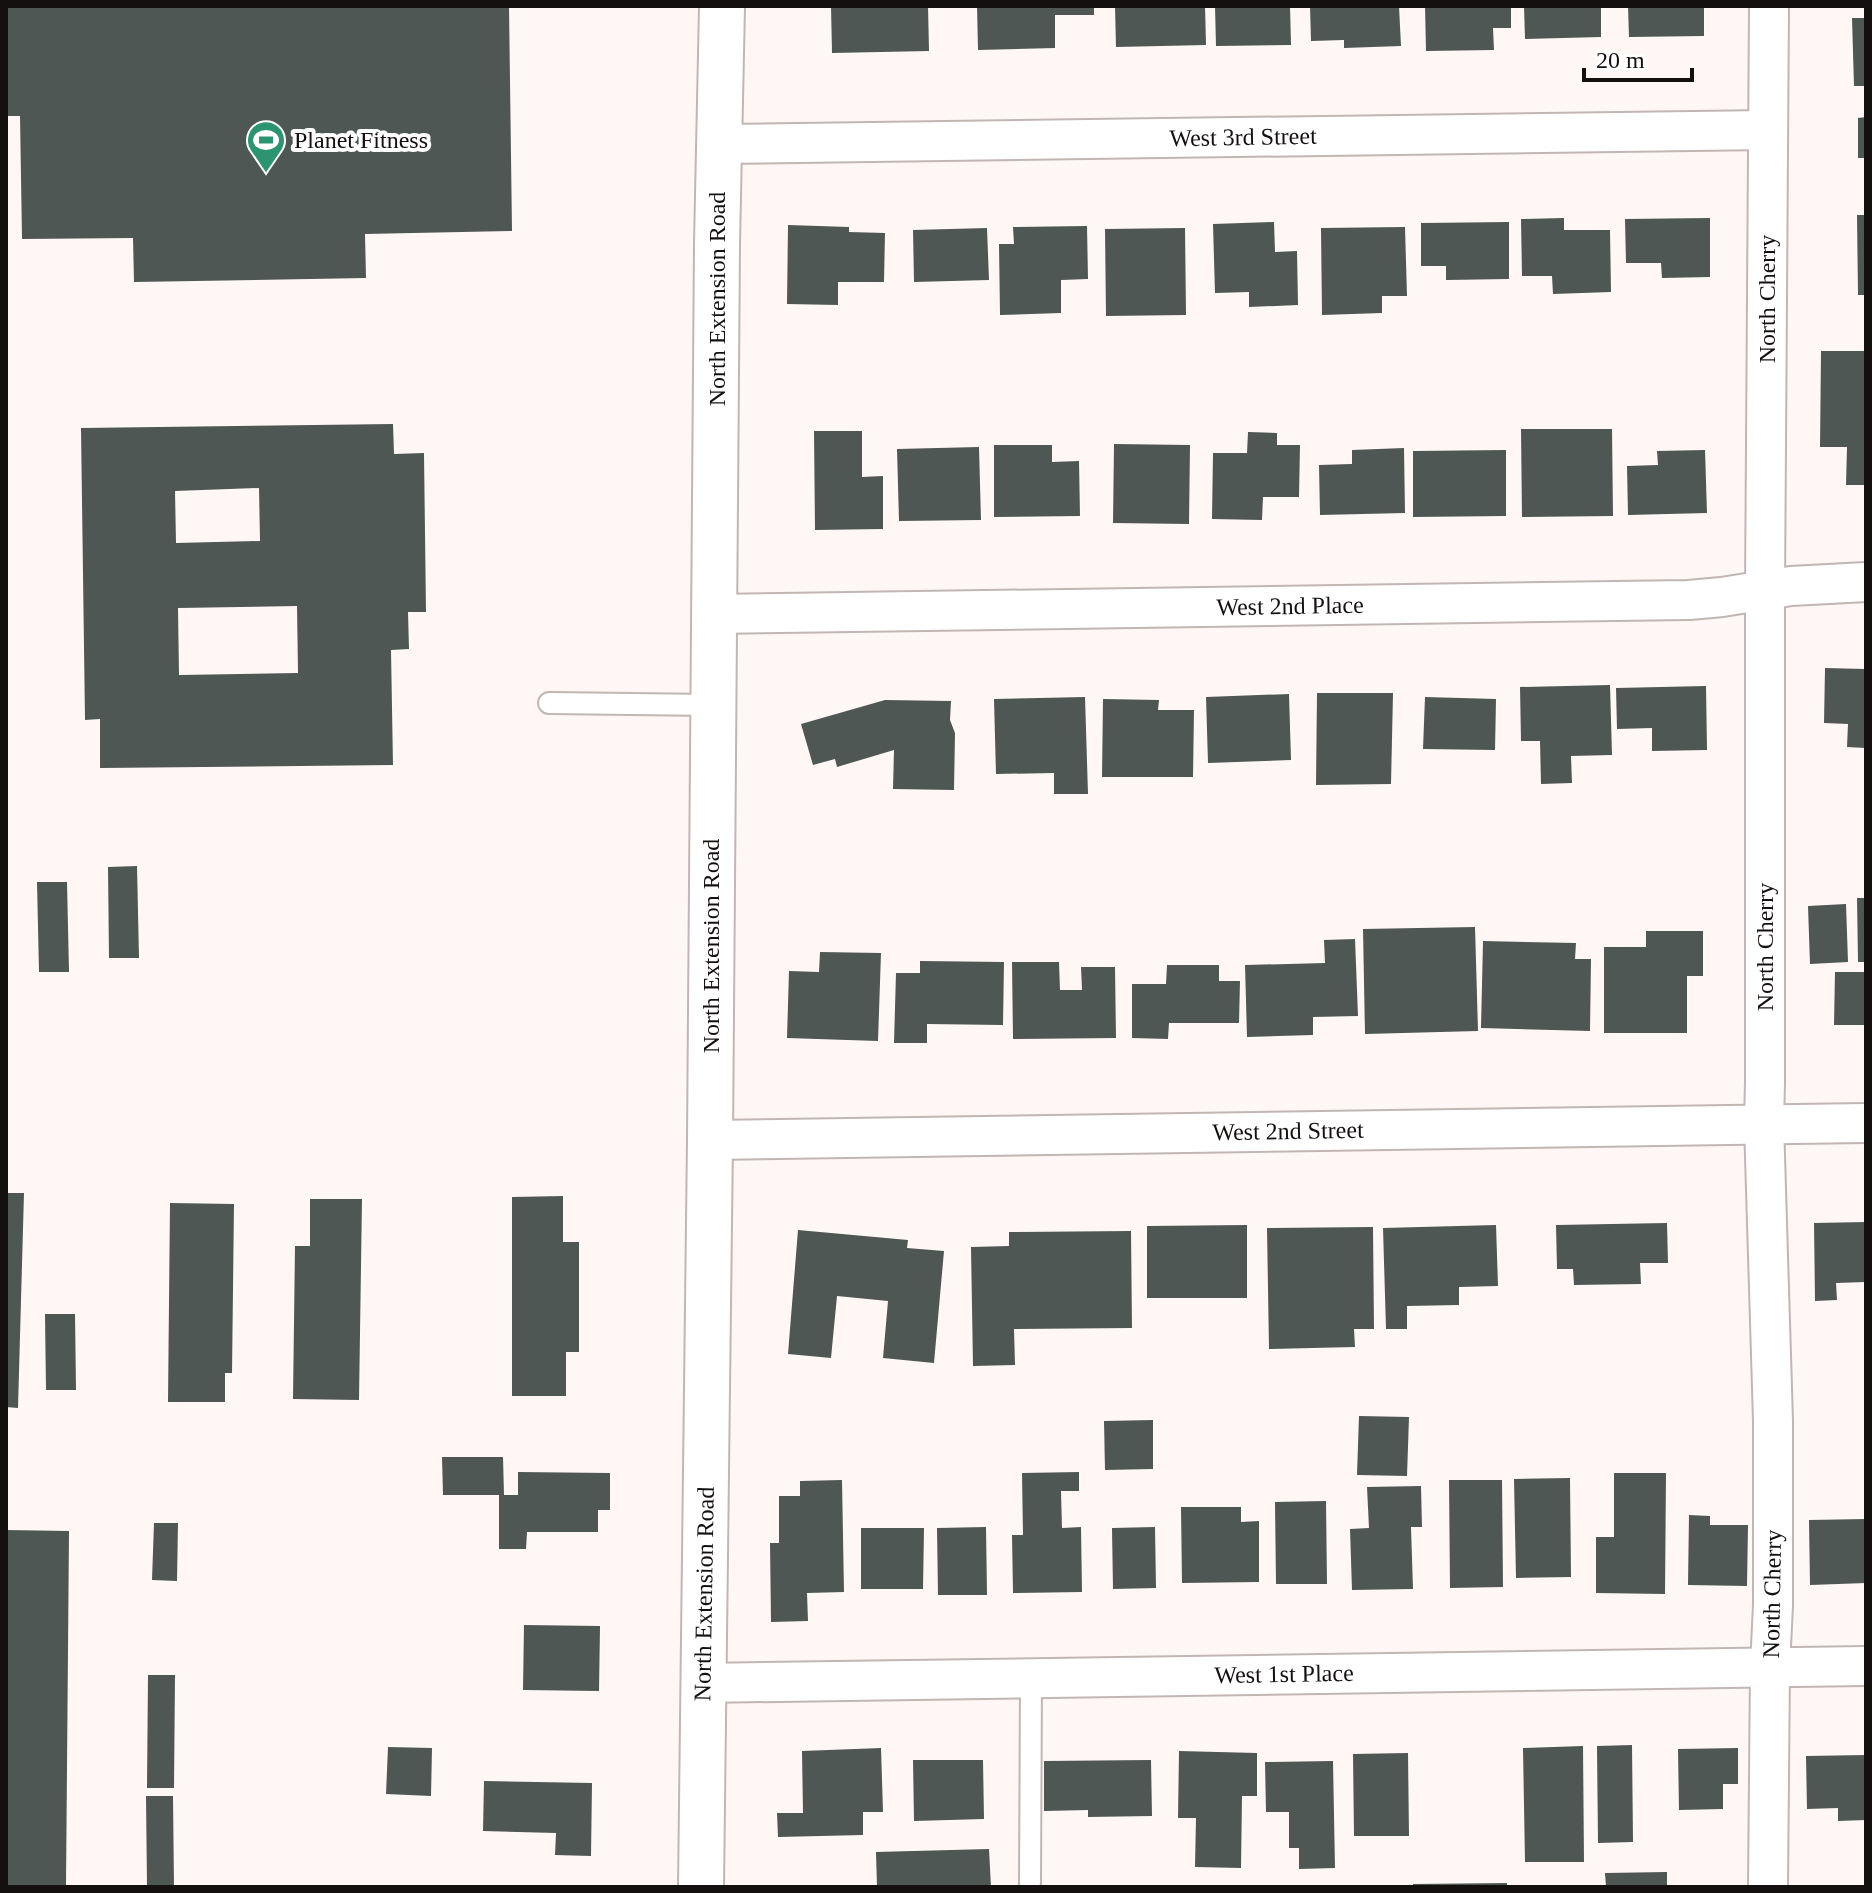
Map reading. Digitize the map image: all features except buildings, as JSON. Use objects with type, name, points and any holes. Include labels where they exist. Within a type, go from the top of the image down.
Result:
[{"type":"street","name":"North Extension Road","points":[[701,1887],[722,6]]},
{"type":"street","name":"North Cherry","points":[[1768,1887],[1773,1605],[1773,1436],[1764,1123],[1769,6]]},
{"type":"street","name":"West 3rd Street","points":[[719,144],[1768,130]]},
{"type":"street","name":"West 2nd Place","points":[[713,614],[1673,601],[1816,583],[1866,582]]},
{"type":"street","name":"West 2nd Street","points":[[710,1140],[1866,1123]]},
{"type":"street","name":"West 1st Place","points":[[702,1683],[1866,1666]]},
{"type":"lane","points":[[549,703],[713,705]]},
{"type":"lane","points":[[1030,1883],[1031,1678]]},
{"type":"place","name":"Planet Fitness","points":[[266,174]]}]
